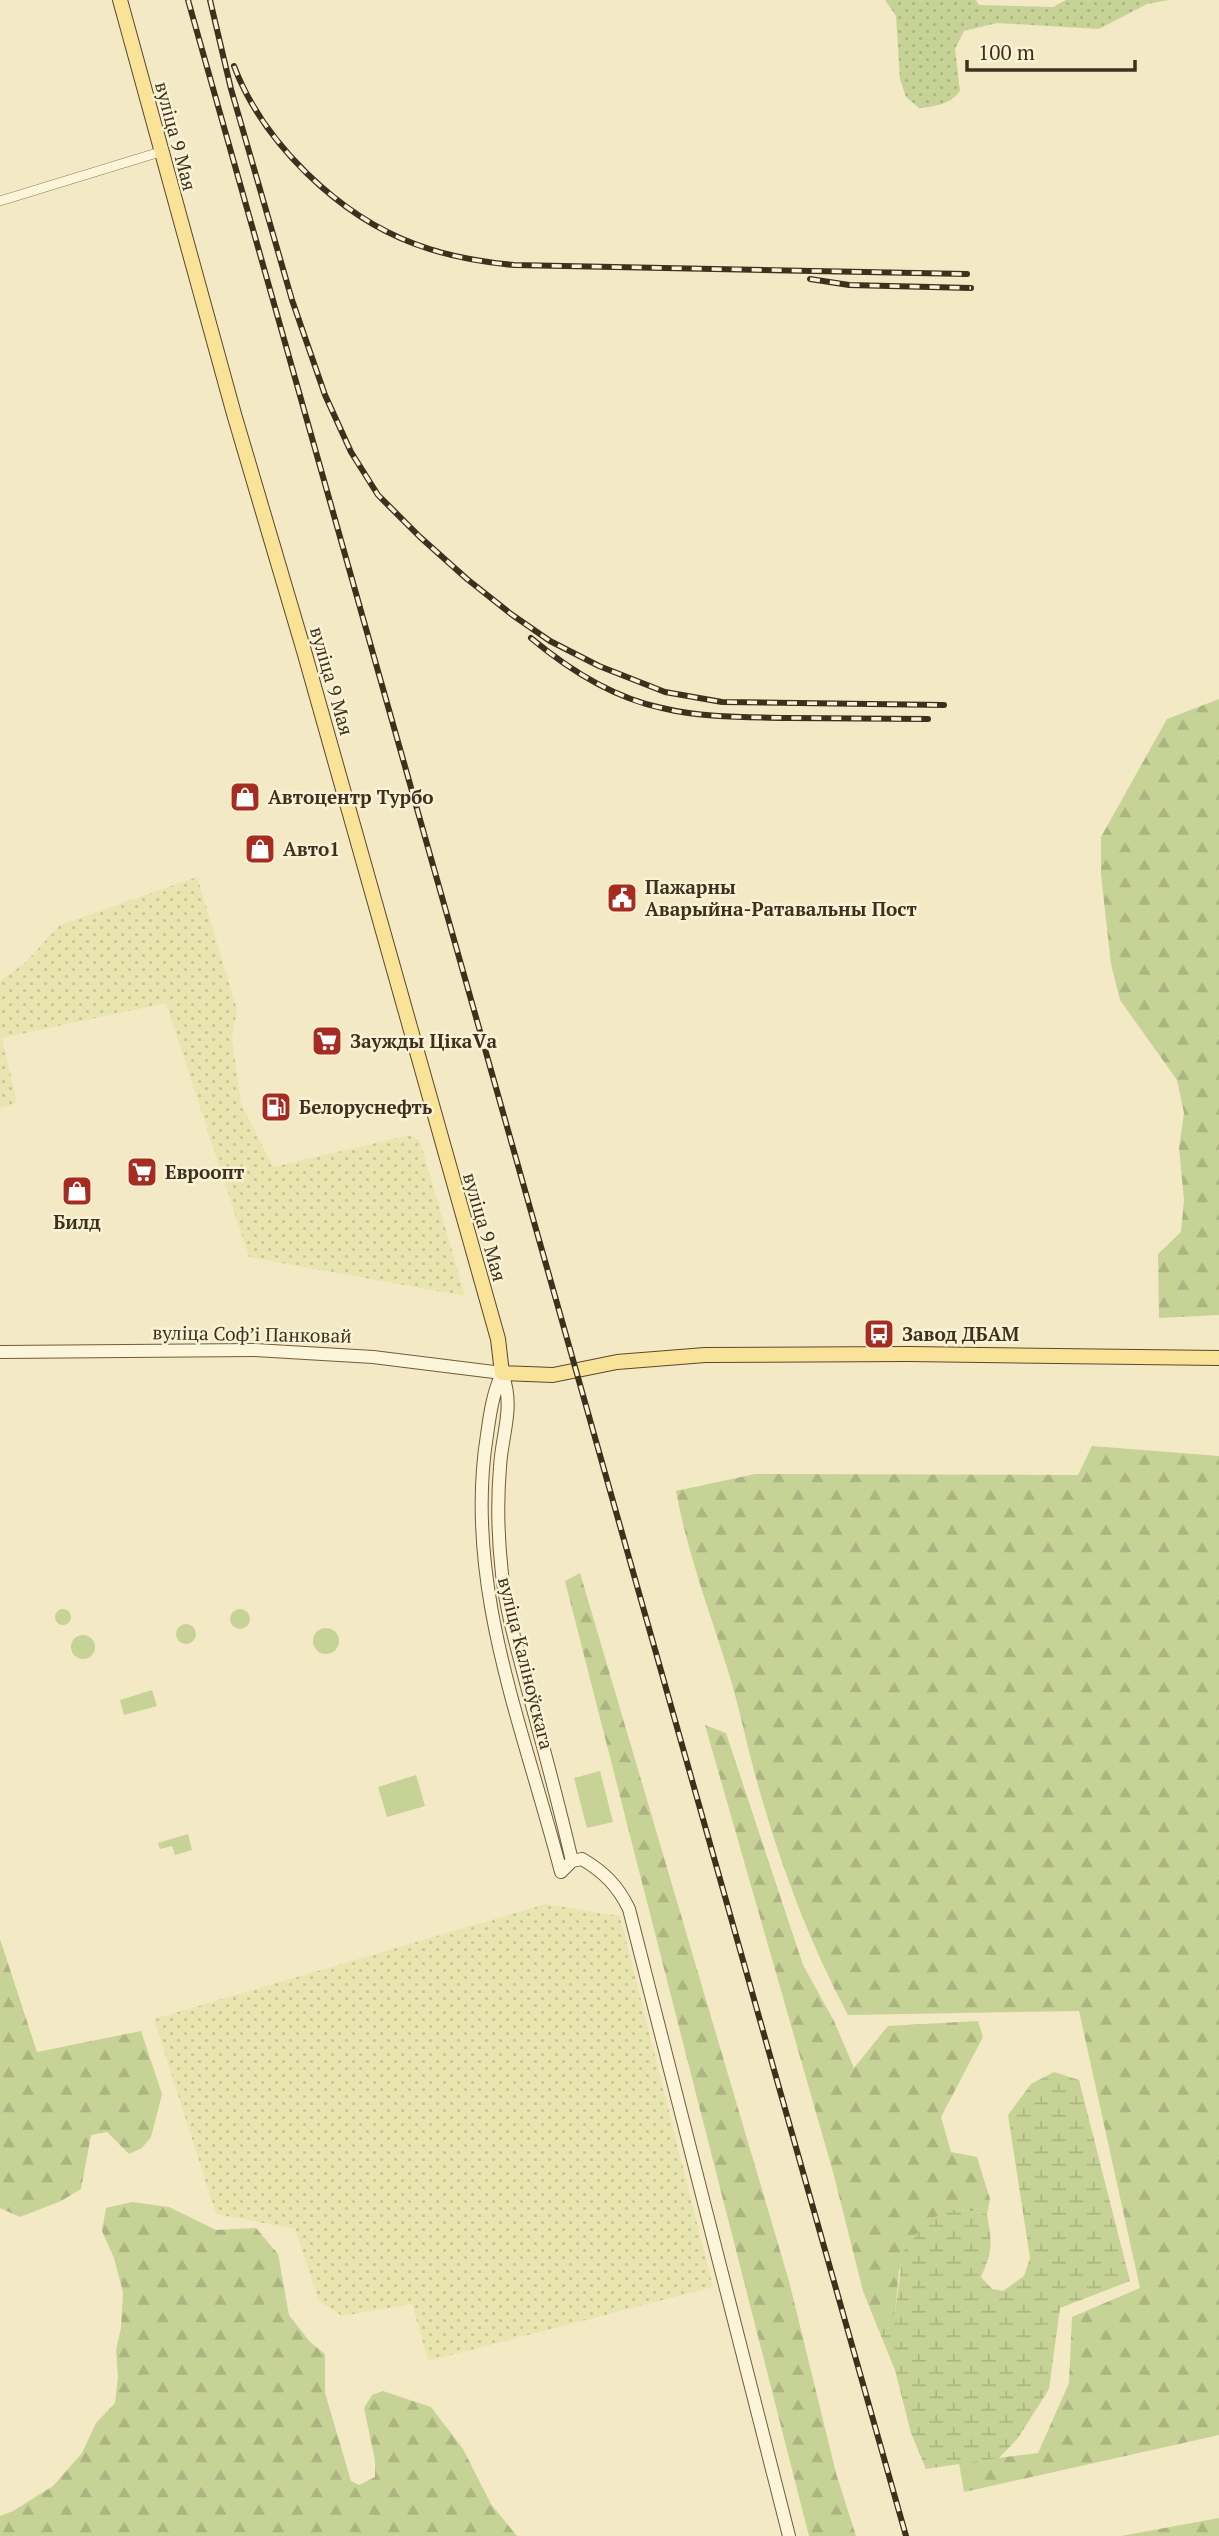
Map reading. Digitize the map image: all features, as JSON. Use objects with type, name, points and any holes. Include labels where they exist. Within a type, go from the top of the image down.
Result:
[{"type":"main road","name":"вуліца 9 Мая","points":[[120,0],[160,152],[498,1339],[502,1373]]},
{"type":"main road","points":[[502,1373],[553,1375],[617,1362],[705,1355],[1219,1357]]},
{"type":"street","points":[[0,201],[160,152]]},
{"type":"street","name":"вуліца Софʼі Панковай","points":[[0,1352],[255,1350],[373,1357],[502,1373]]},
{"type":"street","name":"вуліца Каліноўскага","points":[[502,1373],[510,1402],[498,1494],[497,1517],[502,1575],[509,1619],[572,1860],[561,1872],[493,1623],[485,1574],[480,1521],[483,1460],[494,1389],[502,1373]]},
{"type":"street","points":[[572,1860],[582,1859],[604,1873],[621,1891],[629,1909],[789,2536]]},
{"type":"shaded area","points":[[197,877],[237,1009],[232,1038],[241,1104],[273,1167],[410,1135],[420,1141],[465,1296],[249,1257],[166,1003],[2,1038],[17,1103],[0,1108],[0,981],[25,963],[60,925]]},
{"type":"shaded area","points":[[546,1904],[620,1916],[713,2287],[428,2361],[412,2304],[342,2316],[319,2301],[295,2229],[216,2214],[154,2019]]},
{"type":"green space","points":[[885,0],[976,0],[979,5],[1053,7],[1066,0],[1169,0],[1147,4],[1099,29],[997,23],[964,31],[955,49],[960,91],[947,102],[919,108],[906,97],[900,79],[896,16]]},
{"type":"green space","points":[[1219,699],[1219,1315],[1159,1318],[1158,1254],[1181,1232],[1184,1201],[1179,1148],[1184,1113],[1177,1080],[1120,1000],[1111,964],[1101,875],[1101,837],[1167,719]]},
{"type":"green space","points":[[1092,1446],[1219,1456],[1219,2435],[964,2492],[959,2463],[1038,2453],[1069,2383],[1072,2317],[1140,2288],[1079,2011],[848,2015],[793,1894],[772,1831],[732,1684],[687,1540],[676,1491],[755,1474],[1078,1475]]},
{"type":"green space","points":[[580,1573],[789,2281],[836,2473],[856,2536],[809,2536],[565,1581]]},
{"type":"green space","points":[[63,1609],[69,1611],[69,1623],[63,1625],[57,1623],[55,1617],[57,1611]]},
{"type":"green space","points":[[240,1609],[247,1612],[250,1619],[247,1626],[240,1629],[233,1626],[230,1619],[233,1612]]},
{"type":"green space","points":[[186,1624],[193,1627],[196,1634],[193,1641],[186,1644],[179,1641],[176,1634],[179,1627]]},
{"type":"green space","points":[[326,1628],[335,1632],[339,1641],[335,1650],[326,1654],[317,1650],[313,1641],[317,1632]]},
{"type":"green space","points":[[83,1635],[92,1638],[95,1647],[92,1656],[83,1659],[74,1656],[71,1647],[74,1638]]},
{"type":"green space","points":[[152,1690],[157,1706],[124,1715],[120,1700]]},
{"type":"green space","points":[[705,1725],[726,1733],[803,1965],[834,2021],[854,2068],[888,2026],[978,2021],[983,2037],[941,2117],[951,2152],[977,2157],[990,2199],[987,2214],[960,2209],[899,2270],[895,2313],[879,2331],[863,2291],[833,2172]]},
{"type":"green space","points":[[600,1771],[613,1822],[587,1828],[574,1778]]},
{"type":"green space","points":[[416,1775],[425,1806],[387,1817],[378,1787]]},
{"type":"green space","points":[[188,1834],[192,1850],[175,1855],[172,1846],[160,1849],[158,1843]]},
{"type":"green space","points":[[0,1939],[37,2052],[141,2031],[162,2094],[151,2137],[142,2148],[129,2154],[107,2132],[91,2135],[81,2189],[61,2201],[20,2217],[0,2208]]},
{"type":"green space","points":[[1054,2072],[1079,2080],[1130,2281],[1060,2308],[1049,2389],[1018,2438],[999,2458],[926,2469],[911,2433],[895,2370],[879,2331],[895,2313],[903,2252],[922,2227],[942,2212],[960,2209],[987,2214],[990,2246],[981,2277],[992,2289],[1003,2291],[1024,2276],[1030,2258],[1008,2115],[1031,2084]]},
{"type":"green space","points":[[132,2202],[169,2207],[216,2230],[256,2228],[278,2254],[289,2315],[310,2342],[325,2354],[325,2393],[351,2481],[359,2485],[375,2477],[375,2460],[364,2408],[372,2395],[383,2391],[431,2407],[463,2449],[491,2504],[517,2536],[0,2536],[0,2516],[53,2486],[82,2453],[96,2423],[115,2403],[118,2377],[116,2350],[121,2328],[123,2292],[114,2258],[102,2231],[106,2208]]},
{"type":"green space","points":[[1219,2518],[1219,2536],[1121,2536]]},
{"type":"railway","points":[[188,0],[906,2536]]},
{"type":"railway","points":[[210,0],[231,89],[292,300],[325,395],[351,452],[378,495],[420,537],[467,579],[550,641],[599,666],[665,692],[722,702],[944,705]]},
{"type":"railway","points":[[234,66],[247,95],[284,149],[332,196],[387,231],[439,252],[514,265],[967,274]]},
{"type":"railway","points":[[810,279],[849,285],[971,288]]},
{"type":"railway","points":[[531,638],[560,661],[609,690],[677,711],[741,717],[928,719]]},
{"type":"place","name":"Автоцентр Турбо","points":[[245,797]]},
{"type":"place","name":"Авто1","points":[[260,849]]},
{"type":"place","name":"Пажарны Аварыйна-Ратавальны Пост","points":[[622,898]]},
{"type":"place","name":"Заужды ЦікаVа","points":[[327,1041]]},
{"type":"place","name":"Белоруснефть","points":[[276,1107]]},
{"type":"place","name":"Евроопт","points":[[142,1172]]},
{"type":"place","name":"Билд","points":[[77,1191]]},
{"type":"place","name":"Завод ДБАМ","points":[[879,1334]]}]
